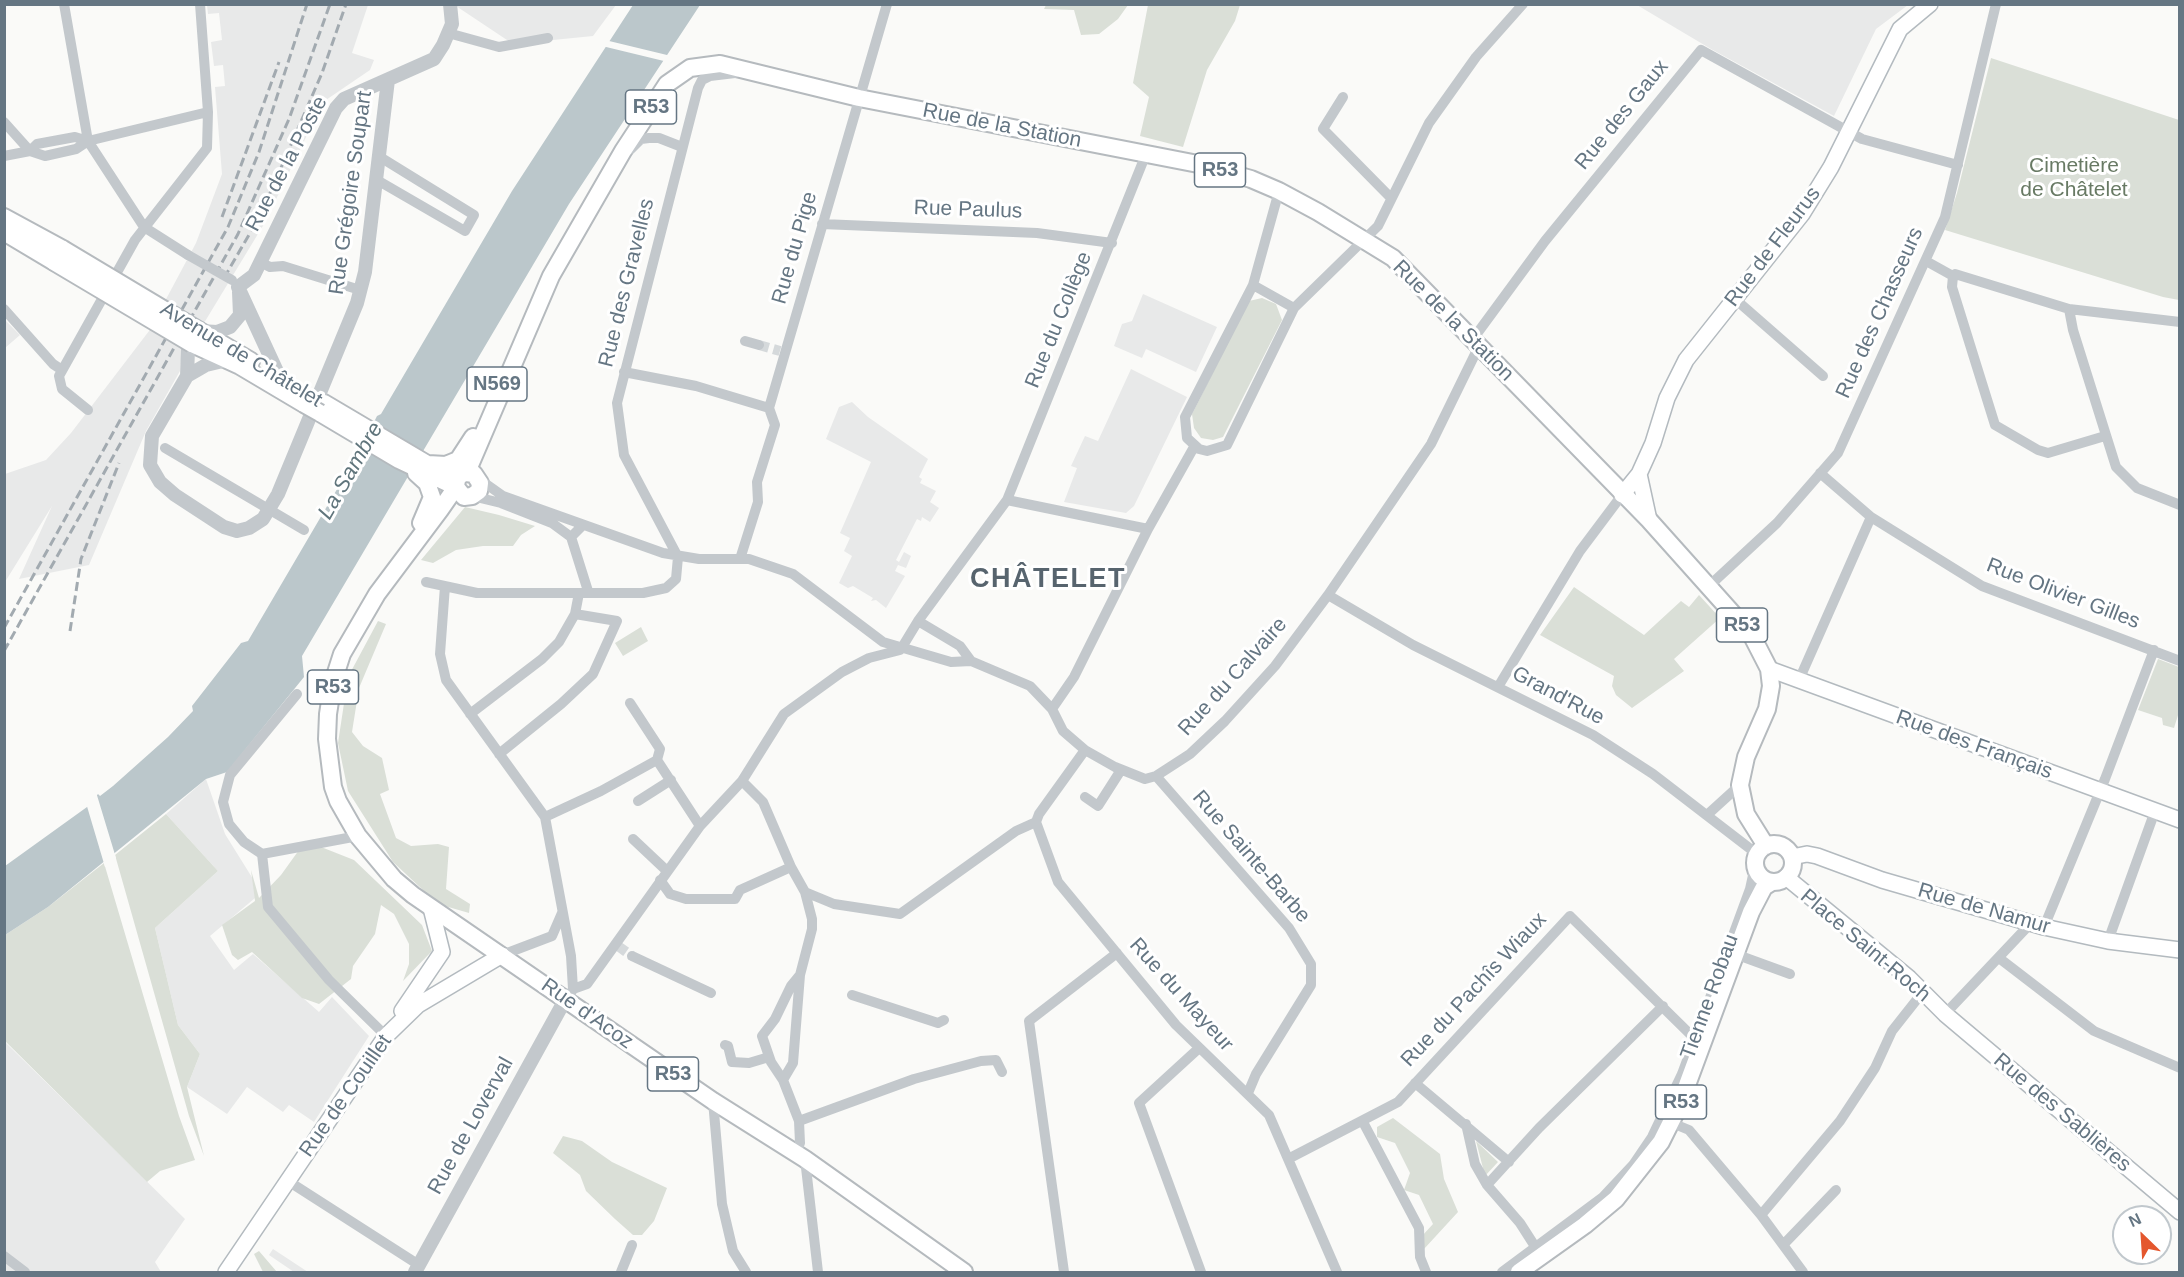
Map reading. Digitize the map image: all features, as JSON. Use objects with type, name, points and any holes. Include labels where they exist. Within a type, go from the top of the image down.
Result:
[{"type":"main road","name":"Rue de Fleurus","points":[[1620,497],[1639,474],[1653,443],[1667,398],[1686,360],[1802,214],[1831,167],[1900,29],[1930,4]]},
{"type":"main road","name":"Rue de la Station","points":[[613,171],[623,151],[668,84],[690,68],[708,64],[737,68],[859,98],[1198,164],[1251,178],[1318,212],[1392,258],[1476,342],[1620,497],[1649,520],[1751,634],[1769,669],[1771,686],[1767,709],[1746,758],[1740,785],[1746,814],[1759,855]]},
{"type":"main road","name":"R53","points":[[396,568],[465,489],[470,465],[551,276],[613,171]]},
{"type":"main road","name":"Avenue de Châtelet","points":[[4,217],[58,256],[194,341],[322,408],[421,469]]},
{"type":"main road","name":"Avenue de Châtelet","points":[[4,232],[58,256]]},
{"type":"main road","name":"N569","points":[[421,469],[446,465],[458,460],[465,453],[528,317],[551,276]]},
{"type":"main road","name":"Avenue de Châtelet","points":[[194,341],[280,378],[306,399]]},
{"type":"main road","name":"Avenue de Châtelet","points":[[358,430],[399,460],[421,469],[452,476],[465,489]]},
{"type":"main road","points":[[396,568],[431,503],[430,490],[421,469]]},
{"type":"main road","points":[[1639,474],[1649,520]]},
{"type":"main road","name":"R53","points":[[465,489],[479,491],[479,480]]},
{"type":"main road","name":"Rue d'Acoz","points":[[396,568],[360,621],[342,654],[333,682],[328,714],[329,768],[338,801],[358,836],[394,879],[431,908],[502,955],[569,995],[712,1101],[801,1156],[964,1272]]},
{"type":"main road","name":"Rue des Français","points":[[1769,669],[2180,820]]},
{"type":"main road","points":[[1759,855],[1772,844],[1784,848],[1792,857]]},
{"type":"main road","name":"Rue de Namur","points":[[1792,857],[1807,854],[1817,856],[1882,880],[2038,925],[2108,941],[2180,950]]},
{"type":"main road","name":"R53","points":[[1759,855],[1761,877],[1779,879],[1791,870],[1792,857]]},
{"type":"main road","name":"Tienne Robau","points":[[1519,1272],[1585,1226],[1616,1199],[1642,1169],[1672,1123],[1735,954],[1760,894],[1779,879]]},
{"type":"main road","name":"Place Saint-Roch","points":[[1779,879],[1909,978],[1945,1014]]},
{"type":"main road","points":[[391,1030],[405,1005],[426,979],[442,952],[431,908]]},
{"type":"main road","name":"Rue de Couillet","points":[[226,1272],[391,1030],[434,994],[502,955]]},
{"type":"main road","name":"Rue des Sablières","points":[[1945,1014],[2180,1212]]},
{"type":"street","points":[[64,4],[88,141],[144,227],[235,283],[280,378]]},
{"type":"street","points":[[88,410],[62,389],[59,383],[62,370],[144,227],[207,148],[208,112],[200,4]]},
{"type":"street","points":[[450,4],[452,24],[448,33],[499,47],[548,38]]},
{"type":"street","name":"Rue du Pige","points":[[769,408],[783,352],[887,4]]},
{"type":"street","points":[[1279,191],[1253,285],[1185,417],[1185,433],[1194,447],[1206,451],[1227,445],[1293,308],[1378,226],[1429,123],[1476,57],[1523,4]]},
{"type":"street","name":"Rue des Chasseurs","points":[[1708,587],[1777,523],[1838,453],[1886,341],[1926,261],[1944,217],[1996,4]]},
{"type":"street","name":"Rue de la Poste","points":[[235,283],[254,275],[336,108],[344,99],[434,59],[448,33]]},
{"type":"street","name":"Rue des Gaux","points":[[1476,342],[1545,241],[1701,50],[1848,131]]},
{"type":"street","name":"Rue des Gravelles","points":[[678,557],[624,455],[617,403],[682,147],[702,80],[720,73],[771,78]]},
{"type":"street","name":"Rue Grégoire Soupart","points":[[269,511],[357,303],[377,180],[388,80]]},
{"type":"street","points":[[1343,97],[1323,129],[1391,198]]},
{"type":"street","points":[[4,156],[30,151],[45,156],[76,149],[88,141],[208,112]]},
{"type":"street","points":[[4,122],[30,151]]},
{"type":"street","points":[[1848,131],[1863,139],[1958,165]]},
{"type":"street","points":[[613,171],[641,139],[659,138],[682,147]]},
{"type":"street","name":"Rue du Collège","points":[[901,650],[918,621],[1007,500],[1146,154]]},
{"type":"street","points":[[377,180],[465,231],[474,215],[380,157]]},
{"type":"street","points":[[417,204],[428,187]]},
{"type":"street","name":"Rue Paulus","points":[[822,224],[1037,233],[1112,243]]},
{"type":"street","points":[[1926,261],[1953,276],[1955,274],[2069,309],[2180,322]]},
{"type":"street","points":[[260,262],[270,267],[283,266],[360,290]]},
{"type":"street","points":[[1953,276],[1952,287],[1995,426],[2038,450],[2048,453],[2105,436]]},
{"type":"street","points":[[235,283],[240,315],[230,327],[194,341],[187,376],[153,436],[149,457],[156,477],[175,495],[224,527],[237,531],[249,528],[263,519],[269,511]]},
{"type":"street","points":[[1253,285],[1293,308]]},
{"type":"street","points":[[1735,299],[1823,376]]},
{"type":"street","points":[[4,309],[52,364],[62,370]]},
{"type":"street","points":[[2069,309],[2073,330],[2112,460],[2120,473],[2137,488],[2180,505]]},
{"type":"street","points":[[745,341],[759,345]]},
{"type":"street","name":"Rue du Calvaire","points":[[1156,777],[1190,754],[1225,721],[1275,666],[1328,595],[1431,444],[1476,342]]},
{"type":"street","points":[[187,376],[206,365],[227,360]]},
{"type":"street","points":[[624,372],[696,386],[769,408],[775,425],[757,482],[758,502],[740,559]]},
{"type":"street","points":[[1052,709],[1074,677],[1148,529],[1194,447]]},
{"type":"street","points":[[165,448],[304,530]]},
{"type":"street","name":"Rue Olivier Gilles","points":[[1820,473],[1871,517],[1982,586],[2180,661]]},
{"type":"street","points":[[479,480],[503,496],[678,557],[749,558],[793,574],[883,642],[901,650],[951,662],[971,661],[1030,686],[1052,709],[1063,731],[1085,750],[1122,770],[1144,778],[1156,777]]},
{"type":"street","name":"Avenue de Châtelet","points":[[465,489],[552,523],[571,537]]},
{"type":"street","points":[[1498,687],[1580,551],[1620,497]]},
{"type":"street","points":[[1007,500],[1148,529]]},
{"type":"street","points":[[1799,680],[1871,517]]},
{"type":"street","points":[[470,714],[547,654],[568,630],[584,592],[571,537],[583,525]]},
{"type":"street","points":[[426,582],[477,593],[643,592],[666,588],[676,579],[678,557]]},
{"type":"street","points":[[445,586],[440,654],[446,680],[545,817],[571,956],[569,995]]},
{"type":"street","name":"Grand'Rue","points":[[1328,595],[1413,645],[1593,735],[1653,774],[1759,855]]},
{"type":"street","points":[[499,754],[561,705],[592,674],[617,621],[575,614]]},
{"type":"street","points":[[918,621],[960,646],[971,661]]},
{"type":"street","points":[[569,995],[586,984],[700,826],[742,781],[784,714],[842,672],[869,658],[901,650]]},
{"type":"street","points":[[1945,1014],[1999,958],[2038,925],[2100,790],[2154,650]]},
{"type":"street","points":[[297,694],[230,775],[225,785],[223,802],[229,824],[244,842],[262,854],[358,836]]},
{"type":"street","points":[[545,817],[601,791],[657,760],[660,749],[630,703]]},
{"type":"street","points":[[805,892],[834,904],[900,914],[1016,831],[1036,822],[1039,814],[1085,750]]},
{"type":"street","points":[[657,760],[700,826]]},
{"type":"street","points":[[1085,797],[1098,806],[1122,770]]},
{"type":"street","name":"Rue Sainte-Barbe","points":[[1156,777],[1290,928],[1311,964],[1311,985],[1266,1056],[1248,1093]]},
{"type":"street","points":[[638,801],[670,780]]},
{"type":"street","points":[[742,781],[763,802],[791,867],[805,892],[812,929],[800,975],[793,1064],[783,1080]]},
{"type":"street","points":[[1707,815],[1740,785]]},
{"type":"street","points":[[2108,941],[2155,811]]},
{"type":"street","name":"Rue du Mayeur","points":[[1036,822],[1058,882],[1198,1049],[1248,1093],[1269,1115],[1337,1272]]},
{"type":"street","points":[[633,839],[664,875],[670,894],[686,899],[735,899],[740,890],[791,867]]},
{"type":"street","points":[[262,854],[268,907],[329,980],[391,1030]]},
{"type":"street","name":"Tienne Robau","points":[[1502,1272],[1603,1197],[1643,1151],[1669,1106],[1750,889],[1759,855]]},
{"type":"street","points":[[502,955],[552,936],[562,913]]},
{"type":"street","name":"Rue du Pachîs Wiaux","points":[[1288,1159],[1398,1102],[1570,916],[1694,1038]]},
{"type":"street","points":[[1064,1272],[1029,1021],[1117,953]]},
{"type":"street","points":[[1735,954],[1790,974]]},
{"type":"street","points":[[632,956],[711,993]]},
{"type":"street","points":[[1999,958],[2094,1032],[2180,1068]]},
{"type":"street","points":[[800,975],[791,986],[775,1019],[762,1036],[769,1057],[783,1080],[799,1121],[801,1156],[818,1272]]},
{"type":"street","points":[[1761,1215],[1840,1121],[1875,1068],[1892,1031],[1922,993]]},
{"type":"street","name":"Rue de Loverval","points":[[417,1269],[569,995]]},
{"type":"street","points":[[852,995],[938,1023],[944,1020]]},
{"type":"street","points":[[1487,1185],[1663,1006]]},
{"type":"street","points":[[725,1045],[728,1046],[732,1062],[748,1063],[769,1057]]},
{"type":"street","points":[[1198,1049],[1139,1103],[1201,1272]]},
{"type":"street","points":[[799,1121],[914,1079],[981,1061],[996,1060],[1002,1072]]},
{"type":"street","points":[[1415,1083],[1509,1162]]},
{"type":"street","points":[[712,1101],[722,1204],[733,1251],[746,1272]]},
{"type":"street","points":[[1363,1122],[1419,1228],[1420,1257],[1426,1272]]},
{"type":"street","points":[[1672,1123],[1689,1130],[1761,1215],[1803,1272]]},
{"type":"street","points":[[1466,1124],[1475,1164],[1487,1185],[1520,1223],[1536,1248]]},
{"type":"street","points":[[288,1181],[417,1269]]},
{"type":"street","points":[[1783,1245],[1836,1190]]},
{"type":"street","points":[[621,1272],[632,1245]]},
{"type":"street","points":[[4,1256],[25,1272]]},
{"type":"street","points":[[733,1272],[738,1259]]},
{"type":"shaded area","points":[[453,4],[616,5],[593,36],[513,44]]},
{"type":"shaded area","points":[[207,5],[368,5],[352,53],[374,60],[370,70],[323,102],[264,224],[181,361],[180,371],[146,431],[89,565],[19,579],[52,506],[5,582],[5,474],[46,460],[71,433],[149,331],[196,243],[222,174],[215,87],[225,86],[223,65],[214,66],[211,42],[222,40],[219,13],[208,14]]},
{"type":"shaded area","points":[[1637,5],[1908,5],[1876,29],[1834,116],[1711,49]]},
{"type":"shaded area","points":[[1143,294],[1217,327],[1196,372],[1146,349],[1142,358],[1114,346],[1122,324],[1132,321]]},
{"type":"shaded area","points":[[5,320],[20,335],[5,348]]},
{"type":"shaded area","points":[[1131,369],[1187,397],[1134,506],[1126,513],[1064,502],[1077,468],[1071,466],[1085,436],[1098,441]]},
{"type":"shaded area","points":[[852,402],[868,417],[928,459],[919,477],[922,479],[920,483],[936,491],[930,502],[939,508],[930,522],[922,517],[921,521],[917,519],[896,560],[899,562],[904,552],[911,556],[906,568],[898,565],[895,571],[905,576],[886,608],[876,600],[871,601],[873,598],[853,586],[848,588],[839,583],[852,556],[844,551],[850,538],[840,533],[871,462],[826,439],[839,407]]},
{"type":"shaded area","points":[[206,779],[225,834],[253,879],[255,898],[210,936],[234,970],[253,954],[319,1012],[332,997],[369,1036],[314,1122],[289,1105],[283,1112],[247,1087],[227,1114],[187,1087],[200,1054],[178,1025],[155,928],[218,871],[166,814]]},
{"type":"shaded area","points":[[4,1041],[185,1219],[155,1262],[161,1272],[5,1272]]},
{"type":"shaded area","points":[[273,1249],[308,1272],[294,1272],[269,1255]]},
{"type":"green space","points":[[1046,4],[1128,5],[1118,19],[1099,34],[1081,35],[1074,10],[1044,9]]},
{"type":"green space","points":[[1148,5],[1240,5],[1235,21],[1207,70],[1183,147],[1140,136],[1149,97],[1133,83]]},
{"type":"green space","name":"Cimetière de Châtelet","points":[[1991,58],[2179,120],[2179,300],[1945,230],[1957,193]]},
{"type":"green space","points":[[1262,298],[1276,304],[1282,320],[1223,437],[1213,440],[1201,438],[1194,428],[1192,414],[1249,301]]},
{"type":"green space","points":[[465,507],[535,526],[521,535],[513,546],[483,546],[456,550],[433,563],[421,560]]},
{"type":"green space","points":[[1574,587],[1644,635],[1681,601],[1689,607],[1699,595],[1720,618],[1674,659],[1684,671],[1632,708],[1616,695],[1612,686],[1614,676],[1540,635]]},
{"type":"green space","points":[[378,621],[386,624],[359,688],[352,732],[363,746],[382,758],[389,790],[380,794],[396,838],[411,846],[438,844],[449,847],[446,889],[470,904],[469,913],[438,904],[393,862],[348,791],[338,743],[348,677]]},
{"type":"green space","points":[[641,627],[648,641],[623,656],[615,643]]},
{"type":"green space","points":[[2158,659],[2179,667],[2179,712],[2174,728],[2163,725],[2162,718],[2138,710]]},
{"type":"green space","points":[[166,814],[218,871],[155,928],[178,1025],[200,1054],[187,1087],[204,1156],[189,1116],[115,855]]},
{"type":"green space","points":[[316,845],[354,860],[422,925],[432,951],[403,981],[409,964],[409,944],[394,914],[381,905],[375,934],[353,966],[351,979],[319,1004],[302,998],[252,952],[238,960],[232,955],[222,925],[255,901],[251,870],[259,898],[281,875],[299,850]]},
{"type":"green space","points":[[104,863],[179,1116],[195,1160],[160,1171],[147,1182],[5,1041],[5,935],[48,907]]},
{"type":"green space","points":[[1393,1118],[1440,1154],[1444,1179],[1458,1212],[1424,1249],[1422,1236],[1433,1224],[1419,1195],[1404,1190],[1410,1173],[1395,1143],[1377,1137],[1377,1127]]},
{"type":"green space","points":[[563,1136],[582,1141],[612,1162],[667,1188],[654,1221],[642,1235],[633,1235],[615,1219],[586,1191],[580,1175],[553,1153]]},
{"type":"green space","points":[[1476,1141],[1498,1162],[1485,1176]]},
{"type":"green space","points":[[259,1251],[277,1272],[263,1272],[254,1254]]},
{"type":"water","name":"La Sambre","points":[[633,5],[700,5],[569,204],[302,656],[304,677],[227,772],[206,779],[48,907],[5,935],[5,866],[87,807],[98,794],[100,796],[113,786],[168,737],[193,711],[192,706],[241,643],[248,641],[360,450],[377,416],[381,414],[512,191]]},
{"type":"pier","points":[[605,40],[671,56],[668,62],[602,46]]},
{"type":"pier","points":[[96,792],[116,858],[105,867],[86,803]]},
{"type":"tunnel","points":[[759,345],[780,351]]},
{"type":"tunnel","points":[[618,946],[632,956]]},
{"type":"railway","points":[[4,628],[228,227],[259,152],[307,4]]},
{"type":"railway","points":[[4,651],[238,234],[289,119],[330,4]]},
{"type":"railway","points":[[224,278],[261,214],[322,73],[346,4]]},
{"type":"railway","points":[[222,217],[279,62]]},
{"type":"railway","points":[[70,631],[81,559],[119,463]]},
{"type":"district","name":"CHÂTELET","points":[[1048,580]]}]
